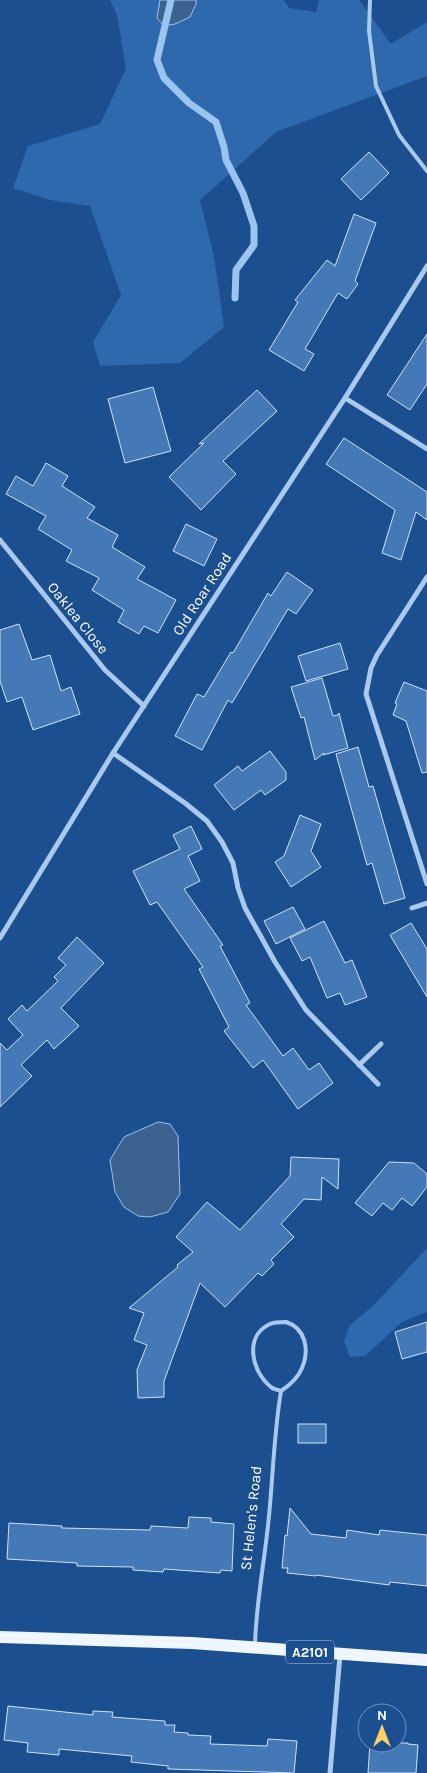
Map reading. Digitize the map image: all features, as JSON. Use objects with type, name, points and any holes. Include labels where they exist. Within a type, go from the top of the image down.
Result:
[{"type":"main road","name":"A2101","points":[[0,1637],[192,1643],[427,1660]]},
{"type":"street","name":"Old Roar Road","points":[[0,938],[113,753],[345,398],[427,266]]},
{"type":"street","points":[[345,398],[427,449]]},
{"type":"street","name":"Oaklea Close","points":[[0,540],[105,670],[144,706]]},
{"type":"street","points":[[427,577],[377,656],[366,694],[427,884]]},
{"type":"street","points":[[113,753],[185,803],[207,821],[222,842],[233,863],[238,888],[245,908],[275,962],[306,1010],[378,1084]]},
{"type":"street","points":[[412,908],[427,903]]},
{"type":"street","points":[[359,1065],[381,1044]]},
{"type":"street","points":[[330,1773],[340,1654]]},
{"type":"lane","points":[[370,0],[370,31],[376,86],[399,135],[427,171]]},
{"type":"lane","points":[[286,1322],[295,1325],[303,1334],[306,1352],[302,1368],[292,1383],[281,1391],[271,1387],[259,1373],[252,1353],[258,1334],[271,1324],[286,1322]]},
{"type":"lane","name":"St Helen's Road","points":[[255,1648],[256,1621],[269,1518],[277,1415],[281,1391]]},
{"type":"shaded area","points":[[110,0],[284,0],[289,8],[316,12],[319,0],[359,0],[391,44],[427,22],[427,76],[276,132],[200,200],[214,256],[224,327],[180,363],[100,366],[93,342],[121,295],[90,206],[50,200],[13,188],[28,146],[100,124],[126,69],[117,15]]},
{"type":"shaded area","points":[[160,0],[196,0],[196,4],[190,17],[175,24],[164,26],[157,18]]},
{"type":"shaded area","points":[[158,1122],[170,1124],[178,1136],[180,1194],[168,1212],[150,1217],[138,1216],[124,1207],[115,1192],[110,1160],[124,1137]]},
{"type":"shaded area","points":[[427,1248],[427,1312],[402,1322],[365,1356],[350,1357],[344,1341],[350,1325],[373,1306]]},
{"type":"building","points":[[369,152],[389,173],[361,200],[341,179]]},
{"type":"building","points":[[354,214],[376,223],[355,281],[358,284],[347,299],[338,293],[305,349],[314,354],[304,371],[269,350],[298,302],[295,300],[327,260],[335,266]]},
{"type":"building","points":[[427,334],[427,384],[410,410],[387,395]]},
{"type":"building","points":[[153,387],[171,451],[125,463],[108,399]]},
{"type":"building","points":[[257,390],[277,411],[223,461],[236,474],[201,510],[169,477],[204,443],[199,444]]},
{"type":"building","points":[[344,438],[427,492],[427,520],[416,512],[401,560],[382,553],[395,510],[326,464]]},
{"type":"building","points":[[46,463],[68,476],[62,486],[95,507],[87,518],[118,535],[112,547],[145,567],[137,579],[176,600],[158,633],[144,626],[139,634],[118,622],[124,610],[92,590],[99,578],[66,561],[72,550],[38,529],[46,516],[6,494],[16,476],[33,486]]},
{"type":"building","points":[[186,524],[217,539],[204,566],[173,551]]},
{"type":"building","points":[[287,572],[313,590],[296,614],[288,609],[232,703],[228,700],[202,750],[175,736],[197,694],[204,697],[231,652],[233,653],[268,593],[271,596]]},
{"type":"building","points":[[19,624],[32,660],[50,655],[61,691],[71,687],[80,714],[33,730],[22,697],[7,702],[0,681],[0,630]]},
{"type":"building","points":[[340,643],[348,669],[306,681],[298,656]]},
{"type":"building","points":[[322,678],[333,716],[339,713],[348,748],[323,755],[324,753],[315,760],[304,717],[301,718],[291,687]]},
{"type":"building","points":[[404,682],[427,691],[427,772],[422,773],[406,721],[393,715],[397,704],[395,703]]},
{"type":"building","points":[[358,747],[369,787],[373,786],[405,898],[384,904],[372,863],[367,865],[336,754]]},
{"type":"building","points":[[270,751],[286,772],[286,780],[265,795],[261,790],[234,810],[214,785],[238,766],[242,771]]},
{"type":"building","points":[[300,815],[321,824],[311,851],[321,867],[291,887],[275,862],[284,856]]},
{"type":"building","points":[[191,826],[202,849],[188,856],[200,881],[184,889],[223,945],[220,946],[250,1003],[246,1005],[283,1056],[293,1048],[309,1070],[319,1063],[333,1083],[298,1109],[263,1060],[253,1068],[224,1031],[229,1027],[199,969],[203,967],[157,902],[150,905],[133,871],[180,849],[173,835]]},
{"type":"building","points":[[293,907],[305,929],[276,944],[264,921]]},
{"type":"building","points":[[324,921],[345,963],[352,960],[367,997],[345,1005],[340,993],[327,998],[310,957],[302,961],[290,938]]},
{"type":"building","points":[[411,923],[427,949],[427,997],[390,935]]},
{"type":"building","points":[[77,937],[104,963],[61,1008],[79,1026],[54,1049],[47,1040],[21,1065],[32,1076],[0,1107],[0,1043],[7,1050],[23,1035],[8,1019],[22,1005],[27,1011],[58,981],[54,977],[66,965],[58,958]]},
{"type":"building","points":[[291,1157],[339,1159],[338,1189],[322,1177],[321,1200],[304,1199],[281,1224],[294,1237],[271,1260],[274,1264],[262,1276],[258,1273],[225,1307],[200,1283],[164,1381],[164,1397],[138,1398],[137,1370],[147,1345],[134,1340],[144,1313],[129,1308],[193,1252],[176,1237],[207,1202],[240,1230],[290,1176]]},
{"type":"building","points":[[389,1162],[414,1163],[427,1174],[427,1187],[412,1206],[402,1198],[392,1210],[383,1203],[372,1216],[355,1203]]},
{"type":"building","points":[[427,1322],[427,1352],[402,1359],[395,1332]]},
{"type":"building","points":[[298,1424],[326,1424],[326,1443],[298,1443]]},
{"type":"building","points":[[290,1508],[311,1534],[346,1538],[347,1530],[379,1535],[380,1530],[427,1535],[427,1586],[390,1582],[389,1585],[287,1573],[288,1568],[282,1568]]},
{"type":"building","points":[[189,1517],[211,1518],[211,1522],[234,1524],[232,1571],[221,1570],[220,1573],[164,1569],[163,1572],[133,1570],[133,1567],[77,1566],[77,1563],[7,1559],[9,1523],[62,1526],[62,1528],[150,1530],[151,1526],[188,1528]]},
{"type":"building","points":[[8,1706],[93,1715],[93,1711],[113,1712],[112,1717],[165,1721],[165,1725],[175,1725],[174,1732],[211,1736],[210,1744],[267,1746],[268,1739],[297,1741],[294,1773],[168,1769],[168,1766],[131,1762],[132,1756],[59,1749],[59,1755],[27,1752],[28,1743],[4,1740]]},
{"type":"building","points":[[407,1743],[418,1745],[416,1773],[368,1773],[369,1753],[407,1753]]},
{"type":"waterway","points":[[171,0],[157,60],[164,78],[189,103],[216,122],[226,160],[243,193],[254,226],[254,245],[236,270],[235,298]]}]
